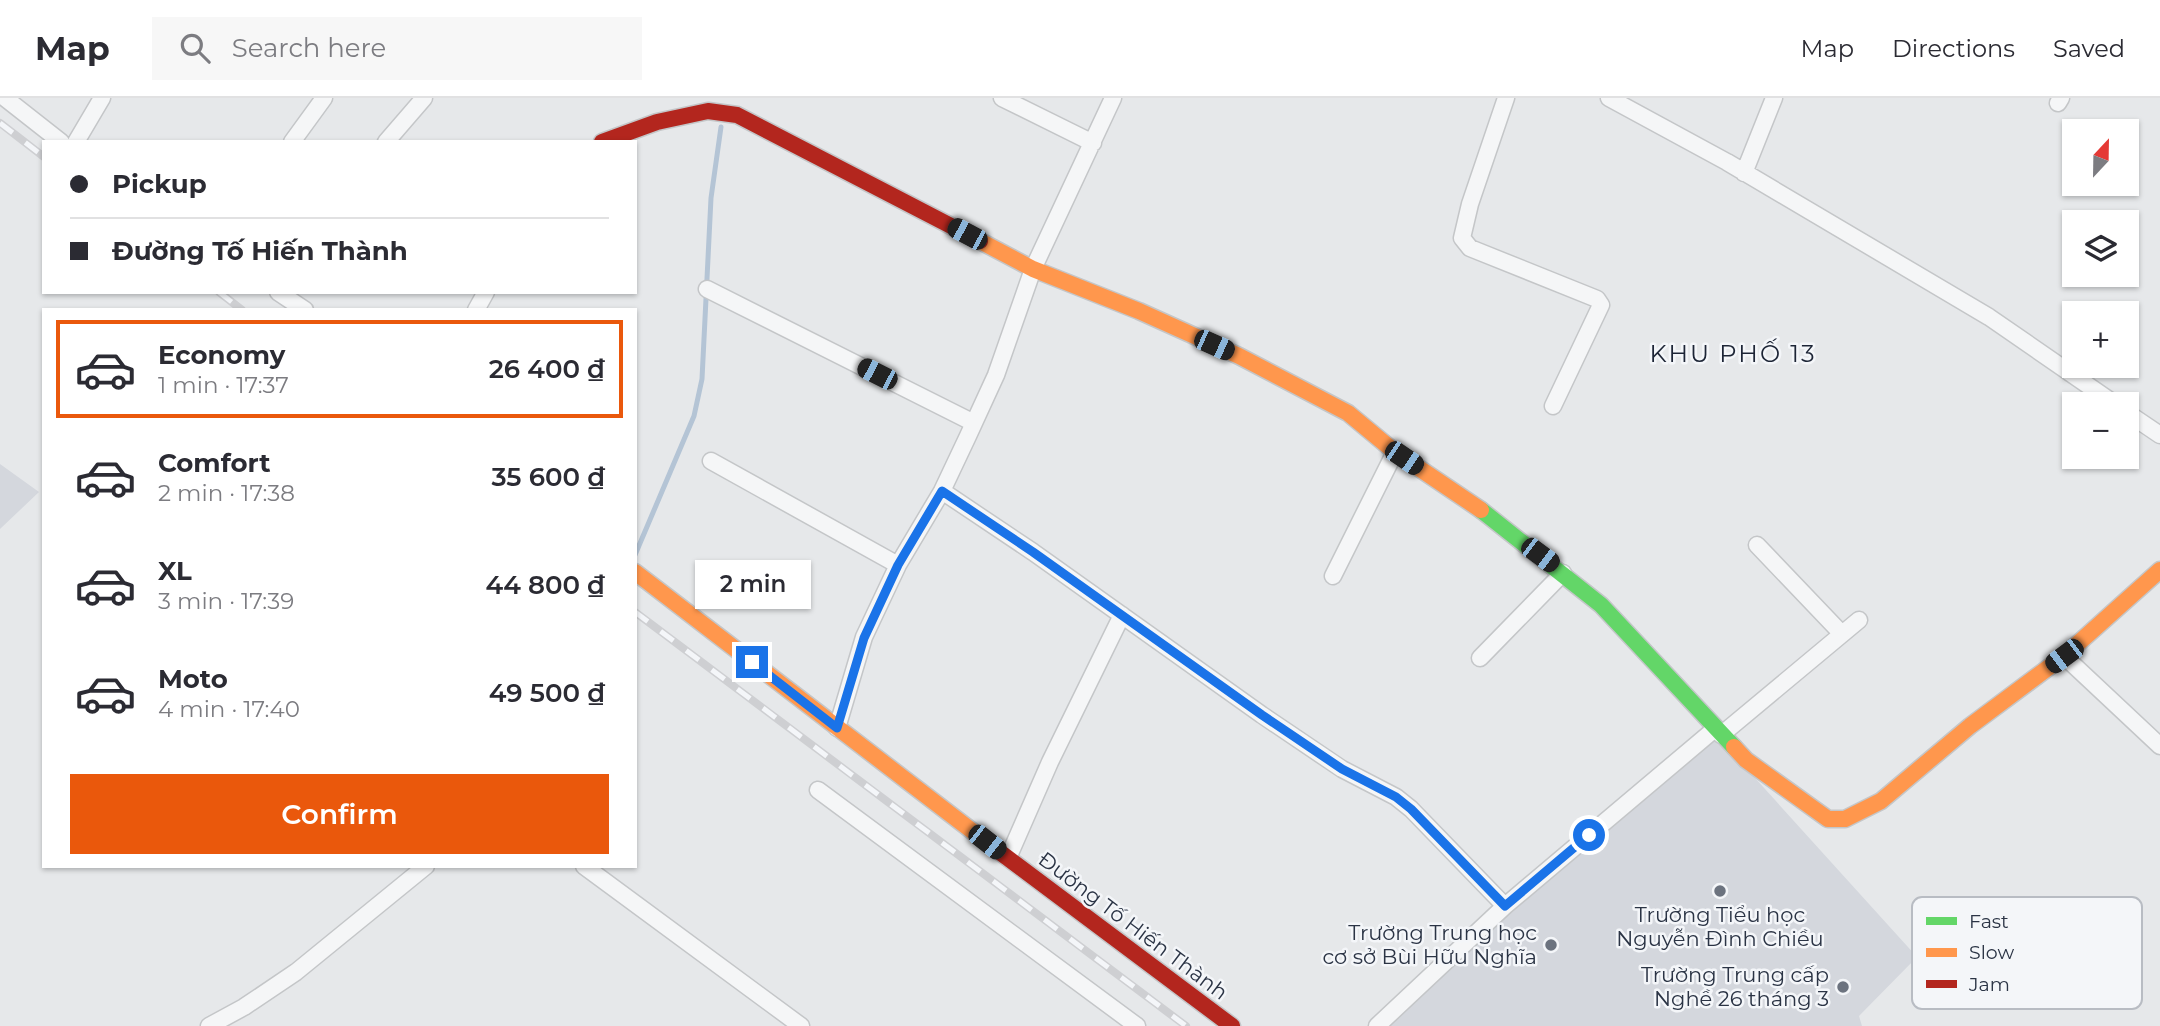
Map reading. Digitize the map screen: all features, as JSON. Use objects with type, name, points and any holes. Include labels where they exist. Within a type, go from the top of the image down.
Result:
[{"type":"street","points":[[5,98],[58,140]]},
{"type":"street","points":[[77,140],[102,98]]},
{"type":"street","points":[[293,140],[324,98]]},
{"type":"street","points":[[388,140],[424,98]]},
{"type":"street","points":[[1002,98],[1093,143]]},
{"type":"street","points":[[837,728],[864,638],[898,565],[942,491],[974,423],[996,375],[1032,269],[1113,98]]},
{"type":"street","points":[[1506,98],[1470,204],[1462,238],[1471,248],[1597,299],[1601,305],[1553,406]]},
{"type":"street","points":[[1609,98],[1745,173],[1989,317],[2098,392]]},
{"type":"street","points":[[1745,173],[1774,98]]},
{"type":"street","points":[[608,140],[657,122],[708,111],[737,115],[1032,269],[1139,311],[1302,387],[1348,413],[1395,452],[1486,513],[1563,573],[1601,605],[1746,760],[1829,819],[1845,819],[1881,800],[1970,726],[2064,656],[2160,570]]},
{"type":"street","points":[[707,289],[974,423]]},
{"type":"street","points":[[281,294],[302,308]]},
{"type":"street","points":[[2139,421],[2160,435]]},
{"type":"street","points":[[1333,576],[1395,452]]},
{"type":"street","points":[[711,461],[898,565]]},
{"type":"street","points":[[942,491],[1342,769],[1396,797],[1411,809],[1505,906]]},
{"type":"street","points":[[1756,545],[1842,634]]},
{"type":"street","points":[[1480,658],[1563,573]]},
{"type":"street","name":"Đường Tố Hiến Thành","points":[[639,575],[1232,1026]]},
{"type":"street","points":[[1008,858],[1050,762],[1122,615]]},
{"type":"street","points":[[1377,1026],[1505,906],[1859,620]]},
{"type":"street","points":[[2064,656],[2160,746]]},
{"type":"street","points":[[818,790],[1138,1026]]},
{"type":"street","points":[[209,1026],[244,1007],[296,972],[424,868]]},
{"type":"street","points":[[587,868],[802,1026]]},
{"type":"shaded area","points":[[0,464],[39,492],[0,529]]},
{"type":"shaded area","points":[[1717,736],[1912,951],[1912,962],[1859,1016],[1862,1026],[1387,1026],[1508,911]]},
{"type":"waterway","points":[[637,550],[694,416],[702,379],[711,198],[721,127]]},
{"type":"railway","points":[[0,123],[42,155]]},
{"type":"railway","points":[[222,294],[239,308]]},
{"type":"railway","points":[[637,614],[1186,1026]]},
{"type":"traffic: fast","points":[[1481,510],[1601,605],[1734,747]]},
{"type":"traffic: slow","points":[[980,241],[1033,269],[1139,311],[1239,356],[1348,413],[1395,452],[1481,510]]},
{"type":"traffic: slow","points":[[1734,747],[1746,760],[1828,819],[1845,819],[1881,801],[1970,726],[2064,656],[2160,570]]},
{"type":"traffic: slow","points":[[637,574],[993,847]]},
{"type":"traffic: jam","points":[[608,140],[657,122],[708,111],[737,115],[980,241]]},
{"type":"traffic: jam","points":[[993,847],[1232,1026]]},
{"type":"place","name":"Trường Tiểu học Nguyễn Đình Chiều","points":[[1720,891]]},
{"type":"place","name":"Trường Trung học cơ sở Bùi Hữu Nghĩa","points":[[1551,945]]},
{"type":"place","name":"Trường Trung cấp Nghề 26 tháng 3","points":[[1843,987]]},
{"type":"district","name":"KHU PHỐ 13","points":[[1733,354]]},
{"type":"route","points":[[752,662],[837,728],[864,638],[898,565],[942,491],[1342,769],[1396,797],[1411,809],[1505,906],[1589,835]]}]
